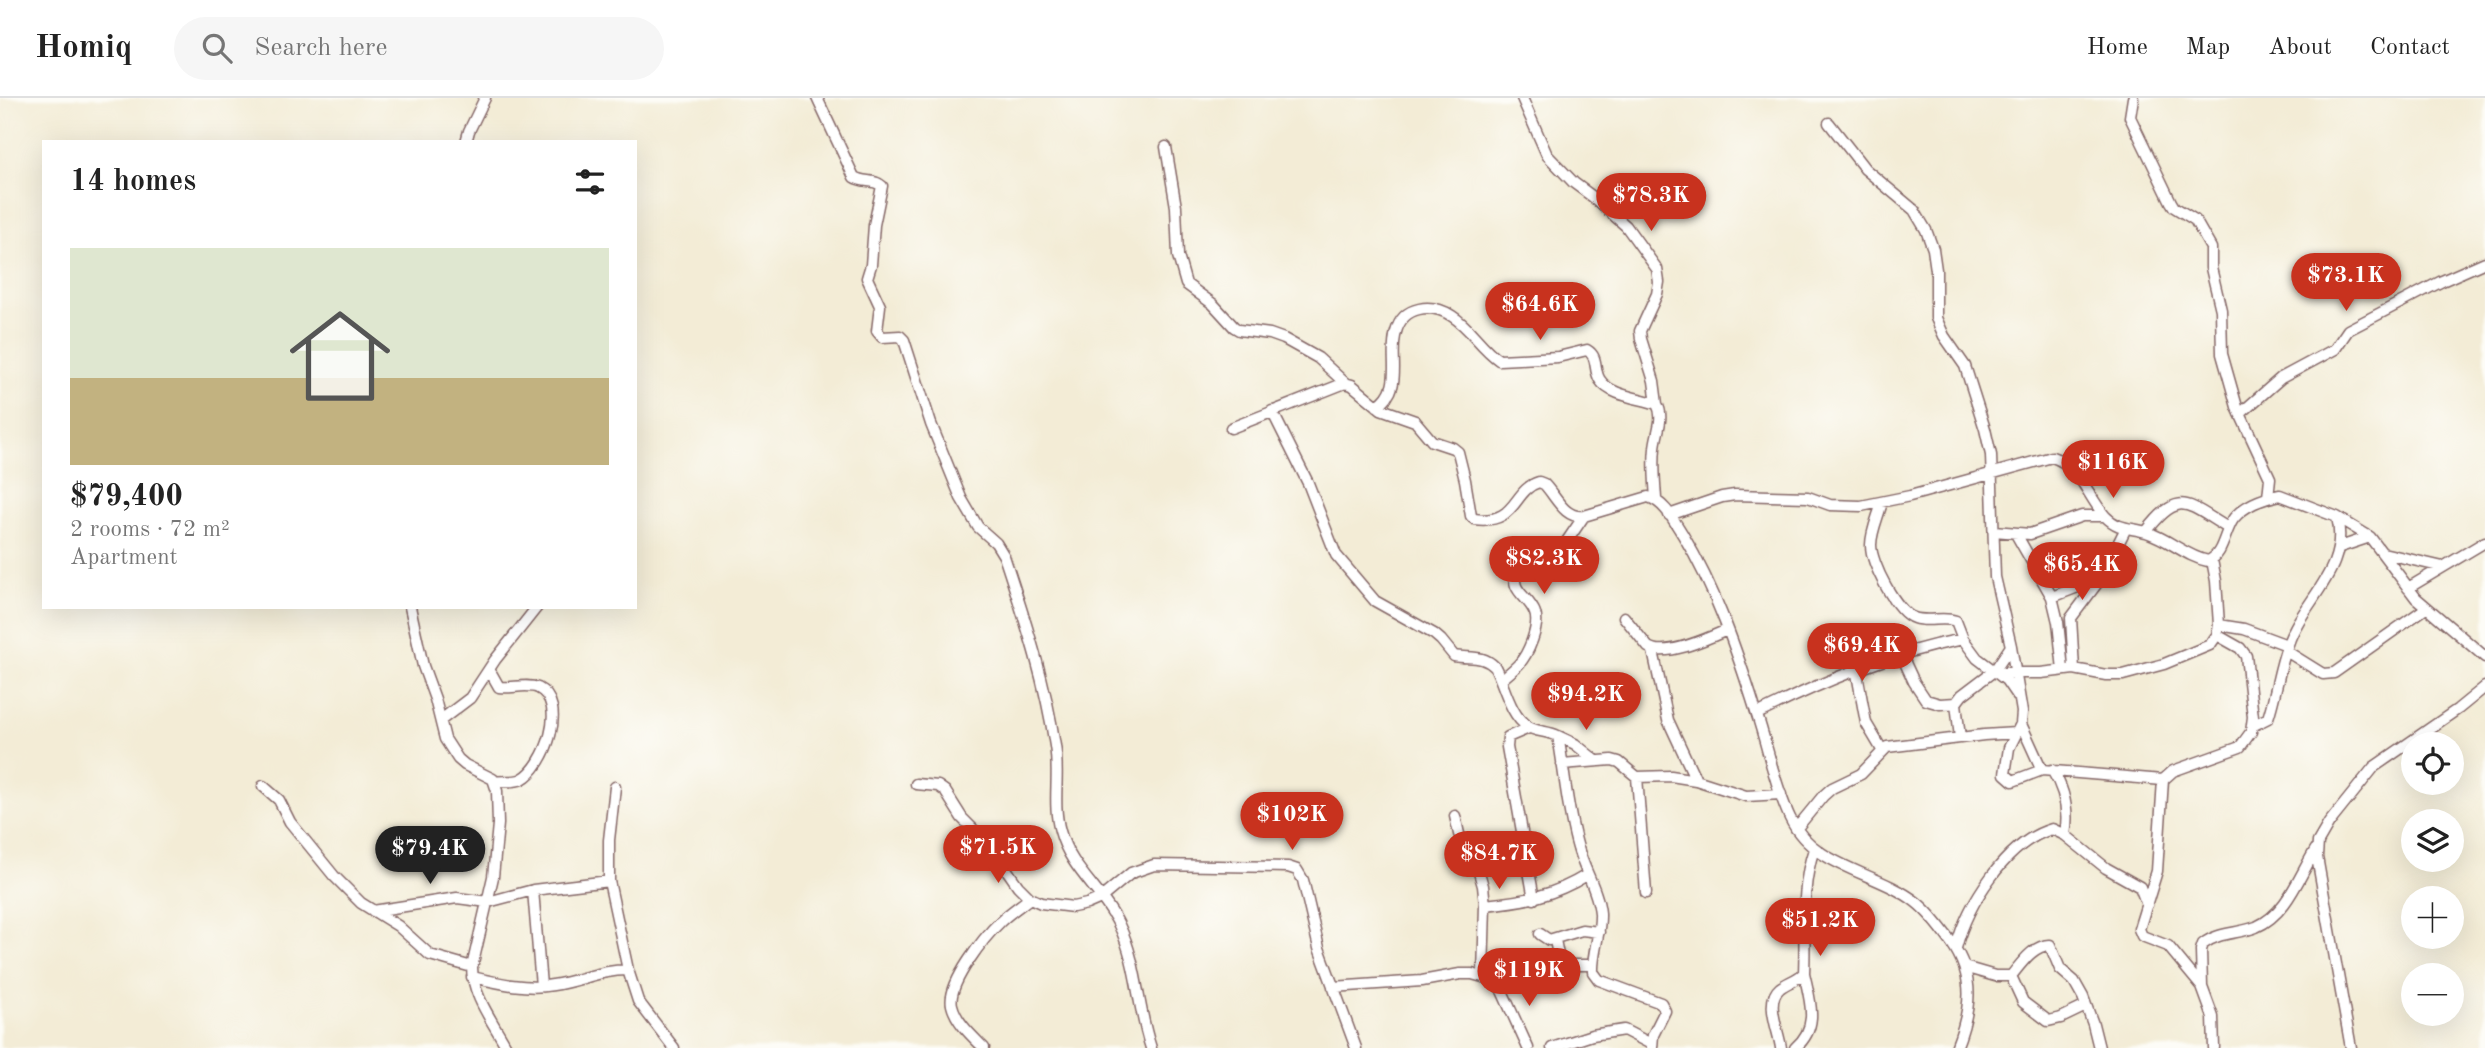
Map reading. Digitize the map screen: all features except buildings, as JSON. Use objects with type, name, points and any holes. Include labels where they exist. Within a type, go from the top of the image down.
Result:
[{"type":"street","points":[[466,140],[468,131],[485,98]]},
{"type":"street","points":[[817,98],[854,177],[882,186],[867,278],[880,306],[877,331],[882,337],[900,337],[904,340],[931,424],[961,498],[978,527],[996,543],[1004,556],[1044,681],[1056,748],[1056,812],[1060,830],[1072,860],[1117,920],[1127,942],[1151,1048]]},
{"type":"street","points":[[1522,98],[1553,164],[1626,226],[1657,269],[1657,294],[1640,331],[1661,415],[1654,447],[1656,499]]},
{"type":"street","points":[[2133,98],[2130,117],[2167,195],[2174,207],[2195,220],[2211,248],[2211,268],[2221,310],[2222,354],[2240,414],[2270,478],[2268,497]]},
{"type":"street","points":[[1829,124],[1866,169],[1914,210],[1926,230],[1933,249],[1938,327],[1965,366],[1985,429],[1993,474],[1998,594],[2011,646],[2019,698],[2018,728],[2004,766],[2005,774],[2013,780],[2047,770],[2163,780],[2174,771],[2241,747],[2252,726],[2246,656],[2218,630]]},
{"type":"street","points":[[1166,147],[1176,207],[1178,256],[1186,284],[1213,304],[1234,327],[1270,334],[1318,358],[1345,383],[1352,385],[1377,406],[1415,421],[1432,441],[1458,452],[1471,516],[1474,519],[1504,515],[1530,487],[1539,482],[1544,484],[1565,510],[1578,517],[1648,497],[1656,499],[1669,515],[1708,580],[1757,714],[1781,794],[1796,830],[1814,849],[1915,902],[1929,914],[1956,948],[1964,967],[1970,995],[1968,1015],[1956,1048]]},
{"type":"street","points":[[2240,414],[2281,378],[2335,349],[2348,330],[2485,262]]},
{"type":"street","points":[[1395,415],[1388,398],[1395,372],[1396,329],[1414,311],[1424,306],[1437,308],[1452,316],[1468,328],[1499,360],[1558,357],[1587,350],[1595,358],[1601,383],[1657,404]]},
{"type":"street","points":[[1231,428],[1345,383]]},
{"type":"street","points":[[1377,406],[1388,398]]},
{"type":"street","points":[[1272,411],[1308,483],[1336,555],[1368,594],[1386,608],[1434,634],[1454,656],[1488,660],[1495,667],[1514,709],[1528,728]]},
{"type":"street","points":[[1669,515],[1735,495],[1808,497],[1844,507],[1882,502],[2052,457],[2063,460],[2081,479],[2105,516],[2115,525],[2125,530],[2146,532],[2208,561],[2216,556],[2228,528],[2244,510],[2268,497],[2280,495],[2337,517],[2370,537],[2426,608],[2485,657]]},
{"type":"street","points":[[1882,502],[1871,545],[1891,595],[1908,616],[1915,619],[1956,621],[1963,639],[1976,658],[1997,672],[2019,698]]},
{"type":"street","points":[[2146,532],[2163,511],[2171,505],[2179,504],[2190,506],[2228,528]]},
{"type":"street","points":[[1994,531],[2016,534],[2044,531],[2082,516],[2105,516]]},
{"type":"street","points":[[1501,680],[1525,656],[1537,620],[1531,606],[1517,589],[1515,576],[1518,570],[1563,547],[1575,531],[1578,517]]},
{"type":"street","points":[[2252,726],[2268,718],[2287,648],[2297,624],[2334,562],[2340,547],[2337,517]]},
{"type":"street","points":[[2068,670],[2071,618],[2101,578],[2125,530]]},
{"type":"street","points":[[2016,534],[2052,597],[2068,670]]},
{"type":"street","points":[[2340,547],[2370,537]]},
{"type":"street","points":[[2409,588],[2485,542]]},
{"type":"street","points":[[2383,553],[2443,567]]},
{"type":"street","points":[[1997,672],[2068,670],[2123,675],[2145,670],[2210,645],[2218,630],[2216,581],[2212,560]]},
{"type":"street","points":[[2052,597],[2101,578]]},
{"type":"street","points":[[2218,630],[2244,629],[2287,648],[2323,674],[2334,673],[2426,608]]},
{"type":"street","points":[[410,609],[423,666],[445,739],[458,759],[495,782],[498,824],[488,902],[472,972],[476,989],[507,1048]]},
{"type":"street","points":[[441,720],[470,698],[495,660],[535,609]]},
{"type":"street","points":[[1623,617],[1653,650],[1688,645],[1727,630]]},
{"type":"street","points":[[1757,714],[1856,668],[1963,639]]},
{"type":"street","points":[[1960,738],[1956,703],[1962,695],[1997,672],[2011,646]]},
{"type":"street","points":[[1653,650],[1668,720],[1696,780]]},
{"type":"street","points":[[1901,654],[1926,700],[1940,704],[1956,703]]},
{"type":"street","points":[[1856,668],[1867,723],[1882,750]]},
{"type":"street","points":[[490,671],[499,687],[532,687],[544,693],[549,701],[553,722],[547,743],[525,777],[516,781],[495,782]]},
{"type":"street","points":[[2214,1048],[2213,1017],[2202,986],[2203,943],[2269,920],[2287,901],[2333,816],[2374,767],[2485,687]]},
{"type":"street","points":[[1534,899],[1507,740],[1511,734],[1528,728],[1549,732],[1575,744],[1595,760]]},
{"type":"street","points":[[1796,830],[1823,796],[1832,788],[1861,774],[1882,750],[1894,745],[2018,728]]},
{"type":"street","points":[[2018,728],[2062,789],[2066,802],[2065,835]]},
{"type":"street","points":[[1552,1048],[1592,1035],[1624,1030],[1651,1046],[1665,1011],[1661,1003],[1599,980],[1593,972],[1599,932],[1598,899],[1587,876],[1573,829],[1558,736]]},
{"type":"street","points":[[1562,764],[1595,760],[1619,762],[1637,777],[1671,776],[1696,780],[1746,796],[1781,794]]},
{"type":"street","points":[[1637,777],[1646,893]]},
{"type":"street","points":[[2163,780],[2157,871],[2139,929],[2140,934],[2168,946],[2202,986]]},
{"type":"street","points":[[916,784],[938,786],[945,791],[962,818],[991,847],[1018,886],[1030,898],[1041,903],[1073,907],[1101,898],[1131,873],[1146,866],[1288,867],[1297,870],[1303,880],[1319,948],[1356,1048]]},
{"type":"street","points":[[263,786],[279,800],[290,822],[334,876],[361,903],[398,926],[430,955],[499,983],[541,986],[571,981],[599,972],[628,971]]},
{"type":"street","points":[[615,787],[608,840],[609,881],[628,971],[638,1001],[674,1048]]},
{"type":"street","points":[[1455,816],[1459,834],[1478,869],[1485,905],[1483,976]]},
{"type":"street","points":[[1956,948],[1969,910],[2012,853],[2048,831],[2058,831],[2065,835],[2105,868],[2140,887],[2147,905]]},
{"type":"street","points":[[1796,1048],[1804,1040],[1812,1022],[1804,973],[1803,900],[1806,872],[1814,849]]},
{"type":"street","points":[[2316,849],[2351,1048]]},
{"type":"street","points":[[1485,905],[1553,894],[1587,876]]},
{"type":"street","points":[[373,911],[457,898],[488,902],[533,890],[609,881]]},
{"type":"street","points":[[533,890],[541,986]]},
{"type":"street","points":[[984,1048],[971,1036],[954,1012],[951,1002],[953,990],[967,965],[998,923],[1030,898]]},
{"type":"street","points":[[1540,934],[1549,940],[1555,940],[1582,930],[1599,932]]},
{"type":"street","points":[[1555,940],[1560,965]]},
{"type":"street","points":[[1964,967],[1995,976],[2011,976],[2036,949],[2050,945],[2060,969],[2074,981],[2086,1006],[2099,1048]]},
{"type":"street","points":[[1333,988],[1422,981],[1460,974],[1518,983],[1560,965],[1593,965]]},
{"type":"street","points":[[1781,1048],[1773,998],[1777,990],[1804,973]]},
{"type":"street","points":[[2011,976],[2023,1002],[2048,1021],[2086,1006]]},
{"type":"street","points":[[1498,982],[1528,1048]]}]
